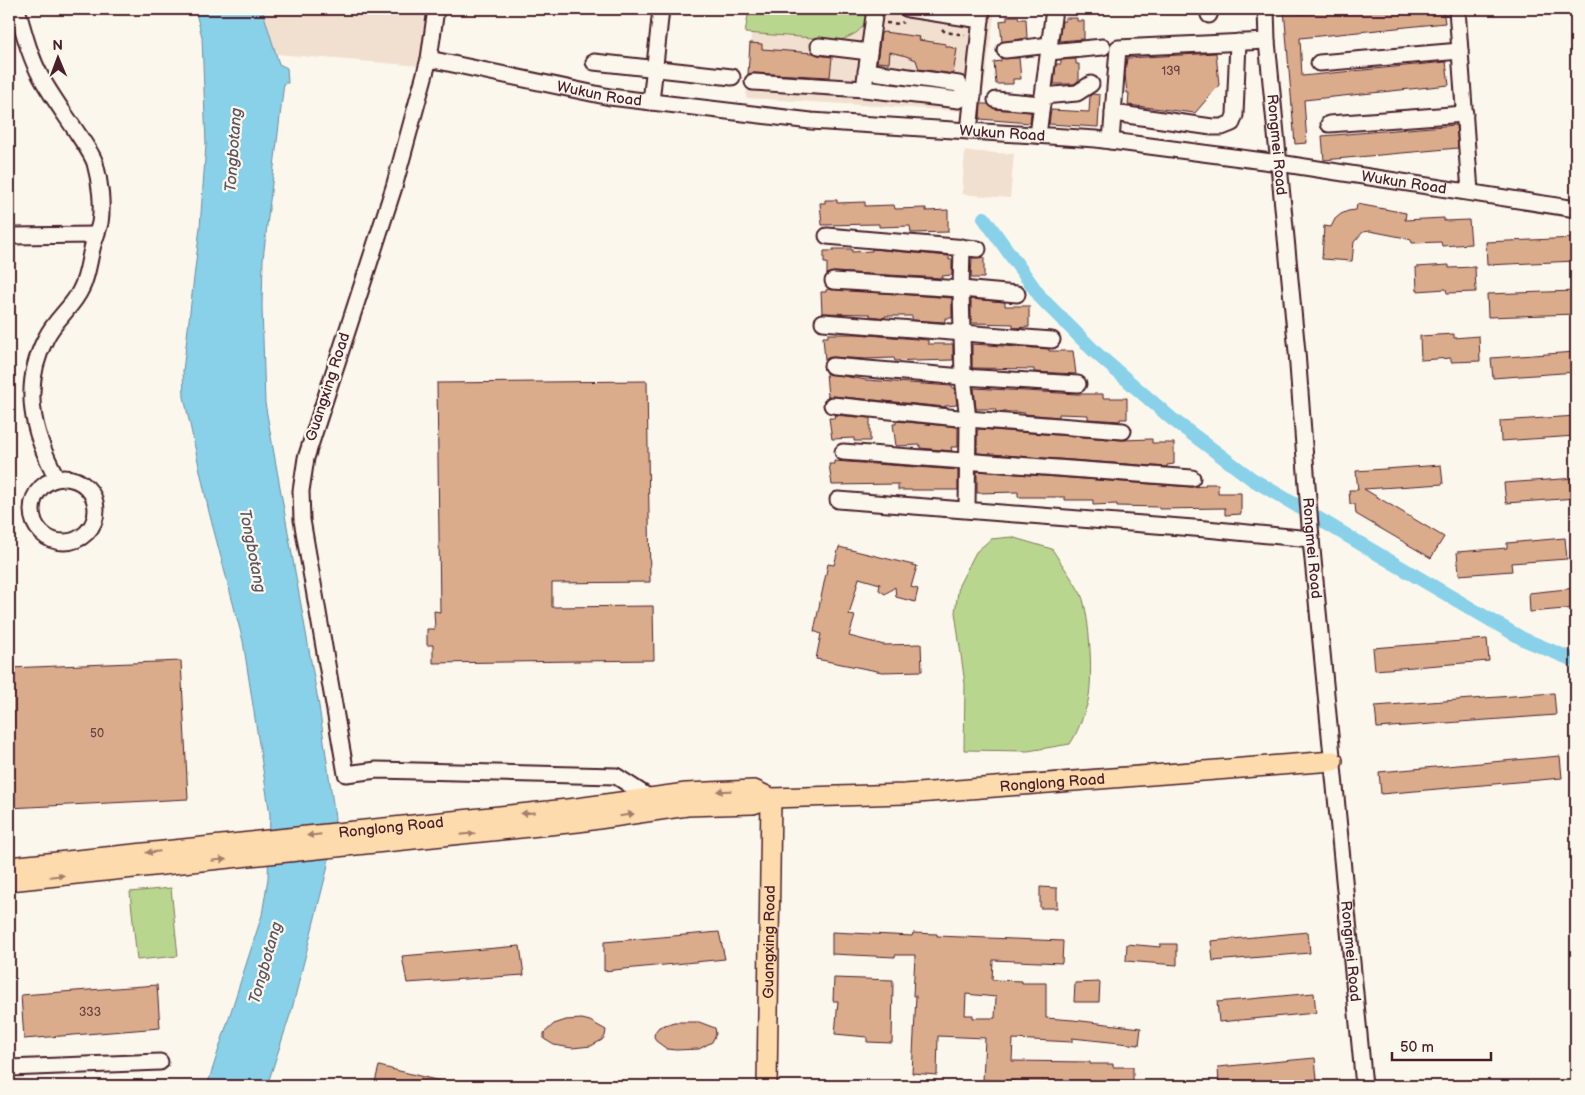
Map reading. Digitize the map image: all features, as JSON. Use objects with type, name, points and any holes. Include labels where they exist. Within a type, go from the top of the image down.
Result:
[{"type":"main road","name":"Ronglong Road","points":[[9,867],[578,815],[687,806],[753,804],[771,798],[905,794],[1333,761]]},
{"type":"main road","name":"Ronglong Road","points":[[9,881],[578,815],[650,798],[686,793],[754,790],[771,798]]},
{"type":"main road","name":"Guangxing Road","points":[[767,1086],[771,798]]},
{"type":"street","points":[[17,9],[31,56],[41,77],[86,146],[94,163],[101,208],[100,225],[83,287],[75,300],[57,319],[46,338],[34,372],[31,394],[36,430],[44,453],[57,478]]},
{"type":"street","name":"Guangxing Road","points":[[436,9],[429,59],[394,187],[306,458],[301,491],[302,520],[346,774],[377,770],[616,776],[650,798]]},
{"type":"street","points":[[651,102],[661,9]]},
{"type":"street","points":[[864,90],[875,9]]},
{"type":"street","points":[[908,9],[982,14],[969,95],[969,131]]},
{"type":"street","points":[[1038,135],[1049,49],[1058,9]]},
{"type":"street","name":"Rongmei Road","points":[[1266,9],[1267,41],[1297,352],[1311,539],[1364,1086]]},
{"type":"street","points":[[1458,9],[1470,192]]},
{"type":"street","points":[[1112,141],[1118,48],[1267,41]]},
{"type":"street","points":[[1113,113],[1212,127],[1222,127],[1232,123],[1235,116],[1238,42]]},
{"type":"street","points":[[819,46],[869,52]]},
{"type":"street","points":[[1005,50],[1103,47]]},
{"type":"street","points":[[1319,63],[1460,51]]},
{"type":"street","name":"Wukun Road","points":[[429,59],[610,97],[811,121],[1112,141],[1279,163],[1576,208]]},
{"type":"street","points":[[594,62],[732,77]]},
{"type":"street","points":[[866,71],[959,84],[969,95]]},
{"type":"street","points":[[753,82],[864,90],[959,100],[969,95]]},
{"type":"street","points":[[996,100],[1043,100],[1077,93],[1091,84]]},
{"type":"street","points":[[1330,124],[1465,114]]},
{"type":"street","points":[[9,236],[96,235]]},
{"type":"street","points":[[827,236],[978,249]]},
{"type":"street","points":[[962,247],[963,377],[968,419],[967,510]]},
{"type":"street","points":[[832,281],[1017,294]]},
{"type":"street","points":[[824,322],[1052,340]]},
{"type":"street","points":[[832,366],[1078,384]]},
{"type":"street","points":[[832,406],[1123,431]]},
{"type":"street","points":[[843,452],[1192,478]]},
{"type":"street","points":[[57,478],[78,480],[93,495],[96,506],[93,526],[77,540],[66,543],[56,542],[38,530],[31,510],[33,499],[42,486],[57,478]]},
{"type":"street","points":[[838,500],[1311,539]]},
{"type":"street","points":[[9,1068],[160,1062]]},
{"type":"shaded area","points":[[262,9],[431,9],[425,49],[420,66],[276,54]]},
{"type":"shaded area","points":[[749,9],[995,9],[983,96],[976,96],[975,112],[746,98],[751,34],[745,33]]},
{"type":"shaded area","points":[[965,151],[1014,154],[1010,198],[962,194]]},
{"type":"green space","points":[[749,9],[871,9],[861,29],[841,40],[745,33]]},
{"type":"green space","points":[[1011,537],[1052,549],[1081,594],[1087,617],[1091,666],[1087,705],[1078,730],[1070,744],[1028,751],[964,750],[965,684],[955,612],[959,585],[976,552],[991,539]]},
{"type":"green space","points":[[171,888],[178,956],[137,960],[130,892]]},
{"type":"water","name":"Tongbotang","points":[[195,9],[262,9],[279,64],[287,68],[288,83],[284,83],[263,259],[262,306],[265,403],[319,706],[335,818],[327,870],[292,1009],[267,1086],[207,1086],[262,915],[268,878],[270,815],[243,641],[209,512],[184,397],[183,371],[200,227],[206,145],[202,37]]},
{"type":"building","points":[[1284,9],[1298,9],[1298,14],[1346,9],[1443,9],[1445,23],[1300,38],[1302,76],[1446,62],[1449,85],[1304,100],[1307,143],[1295,144]]},
{"type":"building","points":[[1007,16],[1018,16],[1019,19],[1026,19],[1027,38],[1002,42],[1000,21],[1007,20]]},
{"type":"building","points":[[1065,18],[1077,18],[1077,21],[1084,21],[1084,39],[1059,41],[1062,21],[1065,21]]},
{"type":"building","points":[[881,33],[920,37],[919,40],[946,44],[946,46],[957,49],[953,74],[919,69],[916,60],[890,52],[889,63],[877,62]]},
{"type":"building","points":[[750,43],[762,44],[762,49],[813,53],[832,57],[830,77],[748,74]]},
{"type":"building","points":[[1216,53],[1219,85],[1195,113],[1128,105],[1129,93],[1127,93],[1125,74],[1127,58]]},
{"type":"building","points":[[1001,58],[1019,58],[1021,79],[1013,79],[1013,84],[996,84],[994,62],[1001,61]]},
{"type":"building","points":[[1076,59],[1076,64],[1079,64],[1079,80],[1074,84],[1054,84],[1056,64],[1061,64],[1061,60]]},
{"type":"building","points":[[1092,94],[1100,95],[1098,127],[1049,124],[1051,110],[1089,112],[1090,96]]},
{"type":"building","points":[[981,104],[988,104],[995,109],[1031,112],[1030,123],[980,119]]},
{"type":"building","points":[[1456,125],[1458,148],[1324,160],[1322,136]]},
{"type":"building","points":[[825,200],[837,200],[837,203],[865,202],[865,206],[894,205],[895,209],[926,208],[926,211],[948,210],[948,232],[911,233],[910,226],[879,227],[879,224],[822,225],[820,203],[825,203]]},
{"type":"building","points":[[1357,204],[1406,213],[1405,220],[1444,218],[1444,221],[1469,220],[1471,244],[1442,246],[1441,242],[1412,243],[1411,239],[1370,231],[1363,232],[1354,242],[1352,261],[1322,259],[1324,226],[1331,227],[1335,219],[1341,214],[1356,210]]},
{"type":"building","points":[[1576,238],[1576,261],[1487,265],[1486,242]]},
{"type":"building","points":[[833,249],[852,249],[852,252],[872,251],[872,249],[949,256],[949,260],[952,259],[952,275],[942,276],[942,278],[834,272],[827,274],[827,263],[824,263],[824,251],[834,251]]},
{"type":"building","points":[[984,257],[984,278],[971,278],[972,258]]},
{"type":"building","points":[[1449,265],[1449,268],[1475,267],[1476,292],[1447,293],[1446,289],[1417,291],[1416,267]]},
{"type":"building","points":[[828,289],[952,298],[952,318],[945,318],[945,322],[912,320],[912,316],[885,316],[885,318],[870,316],[870,314],[822,313],[821,292],[826,292]]},
{"type":"building","points":[[1576,291],[1576,314],[1488,317],[1487,294]]},
{"type":"building","points":[[971,299],[1005,302],[1005,306],[1029,306],[1029,327],[1013,328],[1013,324],[971,323]]},
{"type":"building","points":[[828,334],[857,334],[928,340],[928,344],[953,344],[953,360],[895,361],[894,358],[833,357],[825,360],[823,337],[828,337]]},
{"type":"building","points":[[1454,334],[1454,338],[1479,336],[1480,361],[1451,362],[1451,358],[1421,360],[1420,336]]},
{"type":"building","points":[[972,344],[1049,349],[1049,351],[1073,351],[1076,374],[1034,372],[1034,369],[972,368]]},
{"type":"building","points":[[1575,352],[1576,372],[1493,378],[1491,358]]},
{"type":"building","points":[[826,373],[866,380],[952,386],[952,388],[955,388],[957,405],[946,407],[828,397]]},
{"type":"building","points":[[647,381],[650,582],[552,583],[552,607],[653,606],[654,660],[433,663],[433,645],[427,645],[427,629],[435,629],[434,611],[440,612],[437,383]]},
{"type":"building","points":[[974,388],[1103,394],[1103,398],[1127,398],[1127,419],[1120,419],[1120,421],[1088,419],[1088,415],[1059,414],[1059,417],[1016,412],[996,412],[995,409],[976,409]]},
{"type":"building","points":[[834,415],[870,418],[870,441],[854,441],[854,438],[832,439],[829,418],[835,418]]},
{"type":"building","points":[[1576,416],[1576,436],[1501,441],[1500,421]]},
{"type":"building","points":[[896,421],[958,427],[958,447],[951,447],[952,451],[920,448],[920,445],[896,446],[893,424],[896,424]]},
{"type":"building","points":[[979,429],[1122,440],[1152,439],[1152,443],[1174,443],[1174,464],[1167,465],[1167,467],[977,453],[977,431]]},
{"type":"building","points":[[834,461],[958,470],[958,490],[898,490],[898,484],[832,485],[829,464],[834,464]]},
{"type":"building","points":[[1441,465],[1443,484],[1364,489],[1444,537],[1431,558],[1356,514],[1355,504],[1350,504],[1349,490],[1358,490],[1356,471]]},
{"type":"building","points":[[977,471],[1191,487],[1218,484],[1218,493],[1241,493],[1241,514],[1225,515],[1225,508],[1159,509],[1159,507],[1117,506],[1117,504],[1093,505],[1093,500],[1065,500],[1065,497],[1018,497],[1018,492],[977,493]]},
{"type":"building","points":[[1576,478],[1576,498],[1506,503],[1504,483]]},
{"type":"building","points":[[1565,538],[1567,559],[1511,563],[1512,571],[1459,575],[1457,552],[1507,548],[1507,543]]},
{"type":"building","points":[[839,547],[917,566],[911,587],[918,589],[915,602],[896,597],[895,587],[885,594],[879,590],[880,584],[859,578],[849,615],[855,616],[849,636],[884,645],[921,644],[922,671],[882,672],[816,659],[821,634],[814,631],[828,564],[834,565]]},
{"type":"building","points":[[1576,588],[1576,608],[1530,612],[1529,593]]},
{"type":"building","points":[[1487,639],[1489,661],[1375,670],[1373,648]]},
{"type":"building","points":[[181,661],[188,799],[9,808],[9,668]]},
{"type":"building","points":[[1554,693],[1556,715],[1377,728],[1375,706]]},
{"type":"building","points":[[1560,756],[1562,778],[1381,794],[1379,772]]},
{"type":"building","points":[[1040,887],[1057,888],[1057,908],[1040,908]]},
{"type":"building","points":[[719,932],[725,959],[604,971],[604,942]]},
{"type":"building","points":[[832,932],[912,936],[913,933],[937,934],[937,936],[1063,941],[1062,963],[993,960],[992,980],[1046,983],[1046,1018],[1141,1028],[1139,1045],[1072,1038],[1072,1042],[1013,1039],[1012,1061],[1090,1062],[1090,1064],[1113,1064],[1113,1067],[1133,1067],[1133,1086],[1096,1083],[1015,1083],[1015,1081],[983,1080],[985,1038],[938,1036],[937,1075],[912,1073],[916,996],[913,996],[915,955],[895,955],[895,957],[832,954]],"holes":[[[966,994],[996,997],[995,1018],[973,1018],[973,1015],[965,1015]]]},
{"type":"building","points":[[1308,932],[1310,953],[1213,961],[1211,941]]},
{"type":"building","points":[[1127,944],[1160,947],[1160,944],[1177,944],[1177,965],[1126,961]]},
{"type":"building","points":[[520,946],[524,975],[407,983],[402,956]]},
{"type":"building","points":[[834,978],[893,980],[892,1043],[867,1042],[867,1037],[835,1034],[838,1001],[833,1001]]},
{"type":"building","points":[[1100,982],[1099,1002],[1074,1002],[1075,983]]},
{"type":"building","points":[[157,985],[160,1028],[24,1039],[21,995]]},
{"type":"building","points":[[1314,993],[1316,1013],[1219,1022],[1217,1002]]},
{"type":"building","points":[[582,1019],[590,1021],[606,1030],[602,1040],[591,1046],[572,1048],[554,1045],[544,1039],[544,1033],[554,1024],[566,1020]]},
{"type":"building","points":[[674,1022],[699,1022],[715,1028],[716,1034],[712,1042],[699,1049],[667,1049],[656,1041],[655,1032],[659,1027]]},
{"type":"building","points":[[1315,1058],[1317,1079],[1219,1086],[1218,1067]]},
{"type":"building","points":[[379,1066],[444,1082],[444,1086],[374,1086]]},
{"type":"waterway","points":[[984,218],[1042,299],[1096,353],[1172,419],[1252,479],[1523,639],[1576,661]]}]
